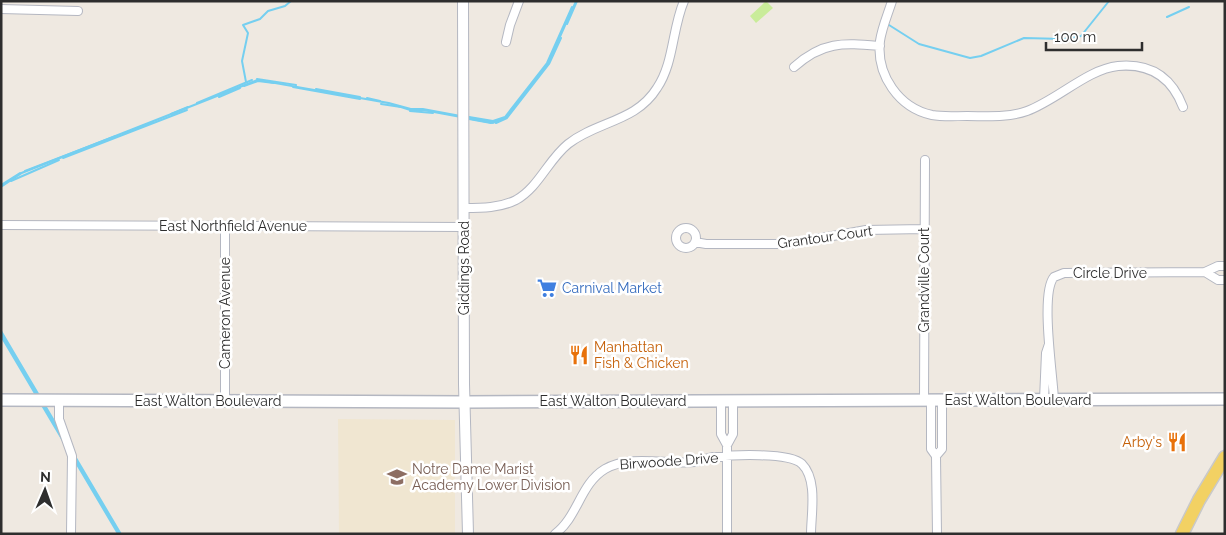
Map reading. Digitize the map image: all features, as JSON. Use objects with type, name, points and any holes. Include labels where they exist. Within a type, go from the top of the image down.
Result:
[{"type":"main road","name":"East Walton Boulevard","points":[[1,400],[465,402],[1225,399]]},
{"type":"main road","points":[[1182,534],[1198,500],[1223,464]]},
{"type":"street","name":"Giddings Road","points":[[463,1],[465,402],[468,534]]},
{"type":"street","points":[[506,42],[519,1]]},
{"type":"street","points":[[464,208],[495,207],[516,200],[531,188],[553,159],[571,143],[592,130],[628,116],[642,106],[655,92],[664,76],[674,28],[684,1]]},
{"type":"street","points":[[892,1],[880,46],[883,70],[891,87],[910,106],[933,115],[998,116],[1019,114],[1046,103],[1105,69],[1126,66],[1143,68],[1166,79],[1176,89],[1183,107]]},
{"type":"street","points":[[1,9],[78,11]]},
{"type":"street","points":[[794,66],[806,56],[829,46],[848,43],[880,46]]},
{"type":"street","name":"Grandville Court","points":[[925,160],[924,229],[932,400],[931,449],[936,456],[937,534]]},
{"type":"street","name":"East Northfield Avenue","points":[[1,225],[464,227]]},
{"type":"street","name":"Cameron Avenue","points":[[225,226],[225,401]]},
{"type":"street","name":"Grantour Court","points":[[695,242],[706,244],[788,244],[866,230],[924,229]]},
{"type":"street","name":"Circle Drive","points":[[1049,400],[1049,287],[1052,279],[1058,274],[1206,272],[1218,266],[1225,266]]},
{"type":"street","name":"Circle Drive","points":[[1206,272],[1218,280],[1225,280]]},
{"type":"street","points":[[59,400],[60,422],[69,442],[72,456],[71,534]]},
{"type":"street","points":[[727,401],[721,434],[727,445]]},
{"type":"street","points":[[727,401],[733,434],[727,445],[727,534]]},
{"type":"street","name":"Birwoode Drive","points":[[555,534],[568,520],[592,480],[609,467],[626,462],[695,462],[706,458],[727,456],[786,457],[801,463],[807,470],[811,480],[811,534]]},
{"type":"shaded area","name":"Notre Dame Marist Academy Lower Division","points":[[338,419],[455,420],[455,534],[339,534]]},
{"type":"green space","points":[[766,1],[773,8],[756,23],[750,16]]},
{"type":"water","points":[[575,1],[577,1],[549,64],[507,118],[493,124],[423,111],[410,111],[388,104],[258,81],[22,174],[1,188],[1,185],[21,172],[257,79],[389,102],[411,108],[423,108],[493,121],[505,117],[547,63]]},
{"type":"water","points":[[1,329],[122,534],[117,534],[1,338]]},
{"type":"waterway","points":[[246,82],[242,61],[248,33],[243,25],[260,19],[268,11],[285,6],[291,1]]},
{"type":"waterway","points":[[567,24],[577,1]]},
{"type":"waterway","points":[[889,25],[919,44],[970,58],[981,56],[1024,38],[1064,39],[1081,36],[1109,1]]},
{"type":"waterway","points":[[469,117],[493,121],[505,117],[547,63],[572,7]]},
{"type":"waterway","points":[[1167,17],[1189,7]]},
{"type":"waterway","points":[[496,123],[507,118],[549,64],[561,38]]},
{"type":"waterway","points":[[257,79],[296,85]]},
{"type":"waterway","points":[[197,103],[252,80]]},
{"type":"waterway","points":[[244,86],[258,81],[274,83]]},
{"type":"waterway","points":[[293,87],[360,99]]},
{"type":"waterway","points":[[219,97],[240,88]]},
{"type":"waterway","points":[[316,89],[360,97]]},
{"type":"waterway","points":[[367,98],[380,101]]},
{"type":"waterway","points":[[381,104],[401,107]]},
{"type":"waterway","points":[[171,114],[188,107]]},
{"type":"waterway","points":[[63,158],[187,110]]},
{"type":"waterway","points":[[410,111],[433,113]]},
{"type":"waterway","points":[[469,119],[491,123]]},
{"type":"waterway","points":[[123,134],[153,122]]},
{"type":"waterway","points":[[25,171],[116,136]]},
{"type":"waterway","points":[[11,181],[59,160]]},
{"type":"waterway","points":[[1,185],[20,173]]},
{"type":"place","name":"Carnival Market","points":[[547,288]]},
{"type":"place","name":"Manhattan Fish & Chicken","points":[[579,355]]},
{"type":"place","name":"Arby's","points":[[1177,442]]},
{"type":"place","name":"Notre Dame Marist Academy Lower Division","points":[[397,477]]}]
